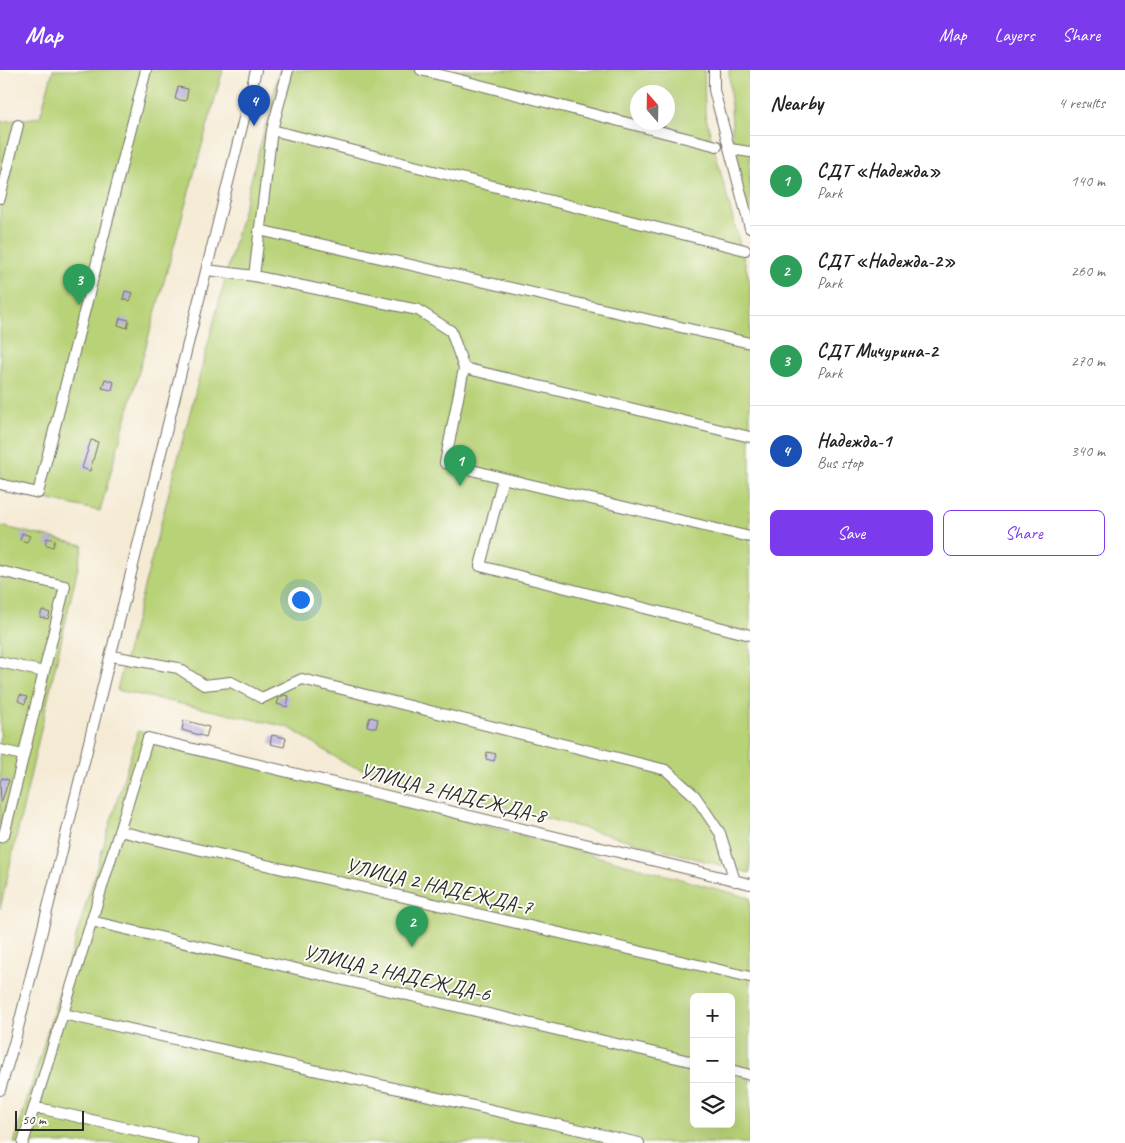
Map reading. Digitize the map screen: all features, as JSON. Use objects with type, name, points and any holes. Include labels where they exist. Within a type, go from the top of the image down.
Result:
[{"type":"street","points":[[0,484],[38,492],[146,70]]},
{"type":"street","points":[[0,1090],[16,1040],[256,70]]},
{"type":"street","points":[[254,276],[272,130],[288,70]]},
{"type":"street","points":[[421,70],[717,146]]},
{"type":"street","points":[[714,70],[714,90],[750,228]]},
{"type":"street","points":[[0,198],[18,125]]},
{"type":"street","points":[[272,130],[745,250]]},
{"type":"street","points":[[730,149],[750,152]]},
{"type":"street","points":[[259,230],[750,343]]},
{"type":"street","points":[[207,270],[254,276],[418,310],[452,332],[464,368],[445,463],[750,537]]},
{"type":"street","points":[[464,368],[750,438]]},
{"type":"street","points":[[503,478],[480,566],[750,635]]},
{"type":"street","points":[[0,571],[65,586],[4,835],[0,837]]},
{"type":"street","points":[[112,656],[178,668],[204,685],[231,682],[262,698],[302,679],[666,770],[695,796],[720,833],[735,881]]},
{"type":"street","points":[[0,662],[44,672]]},
{"type":"street","name":"УЛИЦА 2 НАДЕЖДА-8","points":[[119,831],[148,738],[750,884]]},
{"type":"street","points":[[0,750],[24,755]]},
{"type":"street","points":[[23,1143],[119,831]]},
{"type":"street","name":"УЛИЦА 2 НАДЕЖДА-7","points":[[119,831],[750,977]]},
{"type":"street","name":"УЛИЦА 2 НАДЕЖДА-6","points":[[91,921],[690,1061]]},
{"type":"street","points":[[63,1014],[640,1143]]},
{"type":"street","points":[[735,1071],[750,1075]]},
{"type":"street","points":[[34,1107],[193,1143]]},
{"type":"green space","points":[[53,70],[223,70],[100,511],[0,489],[0,122],[40,117]]},
{"type":"green space","points":[[280,70],[704,70],[705,114],[750,283],[750,873],[348,765],[288,727],[117,690]]},
{"type":"green space","points":[[729,70],[750,70],[750,226],[734,163]]},
{"type":"green space","points":[[0,526],[83,545],[0,909]]},
{"type":"green space","points":[[138,731],[750,898],[750,1143],[14,1143]]},
{"type":"building","points":[[178,87],[188,89],[186,101],[175,99]]},
{"type":"building","points":[[125,291],[133,293],[130,301],[123,299]]},
{"type":"building","points":[[120,318],[129,320],[127,328],[118,325]]},
{"type":"building","points":[[105,379],[114,382],[112,390],[102,388]]},
{"type":"building","points":[[91,440],[98,442],[90,471],[82,468]]},
{"type":"building","points":[[22,533],[30,536],[27,542],[20,540]]},
{"type":"building","points":[[47,538],[55,540],[53,547],[45,544]]},
{"type":"building","points":[[42,610],[50,613],[48,619],[40,617]]},
{"type":"building","points":[[20,695],[27,697],[25,704],[18,701]]},
{"type":"building","points":[[284,695],[289,696],[287,707],[277,704],[279,698]]},
{"type":"building","points":[[370,717],[378,719],[376,728],[367,726]]},
{"type":"building","points":[[184,720],[209,727],[206,737],[182,730]]},
{"type":"building","points":[[272,735],[286,738],[284,747],[270,744]]},
{"type":"building","points":[[487,752],[496,754],[494,761],[486,759]]},
{"type":"building","points":[[2,778],[9,780],[1,803],[0,782]]},
{"type":"place","name":"Надежда-1","points":[[254,126]]},
{"type":"place","name":"СДТ Мичурина-2","points":[[79,305]]},
{"type":"place","name":"СДТ «Надежда»","points":[[460,486]]},
{"type":"place","name":"СДТ «Надежда-2»","points":[[412,947]]}]
